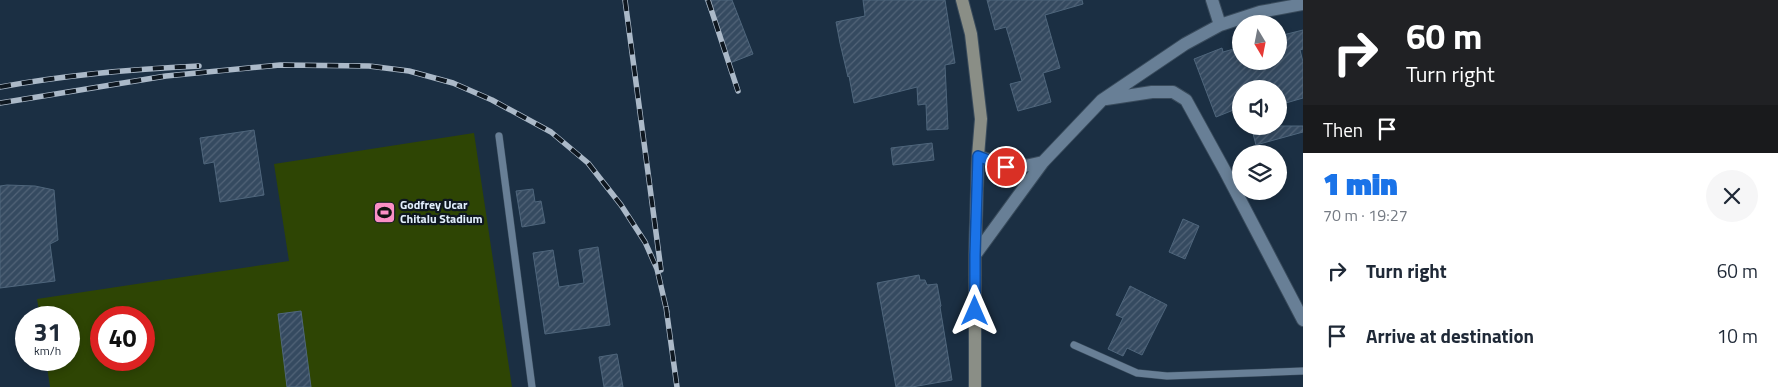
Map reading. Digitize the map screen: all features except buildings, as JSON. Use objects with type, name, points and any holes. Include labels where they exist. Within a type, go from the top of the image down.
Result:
[{"type":"street","points":[[962,0],[971,34],[981,119],[975,255],[975,387]]},
{"type":"street","points":[[1212,0],[1220,25]]},
{"type":"street","points":[[975,255],[1043,162],[1102,100],[1185,44],[1220,25],[1260,12],[1303,4]]},
{"type":"street","points":[[1102,100],[1152,92],[1173,92],[1186,100],[1303,320]]},
{"type":"street","points":[[978,156],[1006,167],[1022,167],[1043,162]]},
{"type":"lane","points":[[499,136],[532,387]]},
{"type":"lane","points":[[1074,345],[1137,373],[1167,376],[1303,372]]},
{"type":"green space","name":"Godfrey Ucar Chitalu Stadium","points":[[474,133],[512,387],[50,387],[48,371],[80,371],[80,306],[38,306],[37,299],[289,261],[274,164]]},
{"type":"railway","points":[[625,0],[661,270]]},
{"type":"railway","points":[[708,0],[738,91]]},
{"type":"railway","points":[[0,103],[166,76],[280,65],[369,66],[409,71],[453,83],[492,100],[551,132],[588,163],[621,205],[645,242],[657,269],[667,312]]},
{"type":"railway","points":[[0,87],[99,73],[199,66]]},
{"type":"railway","points":[[666,307],[677,387]]},
{"type":"place","name":"Godfrey Ucar Chitalu Stadium","points":[[384,212]]},
{"type":"route","points":[[975,311],[978,156],[1006,167]]}]
